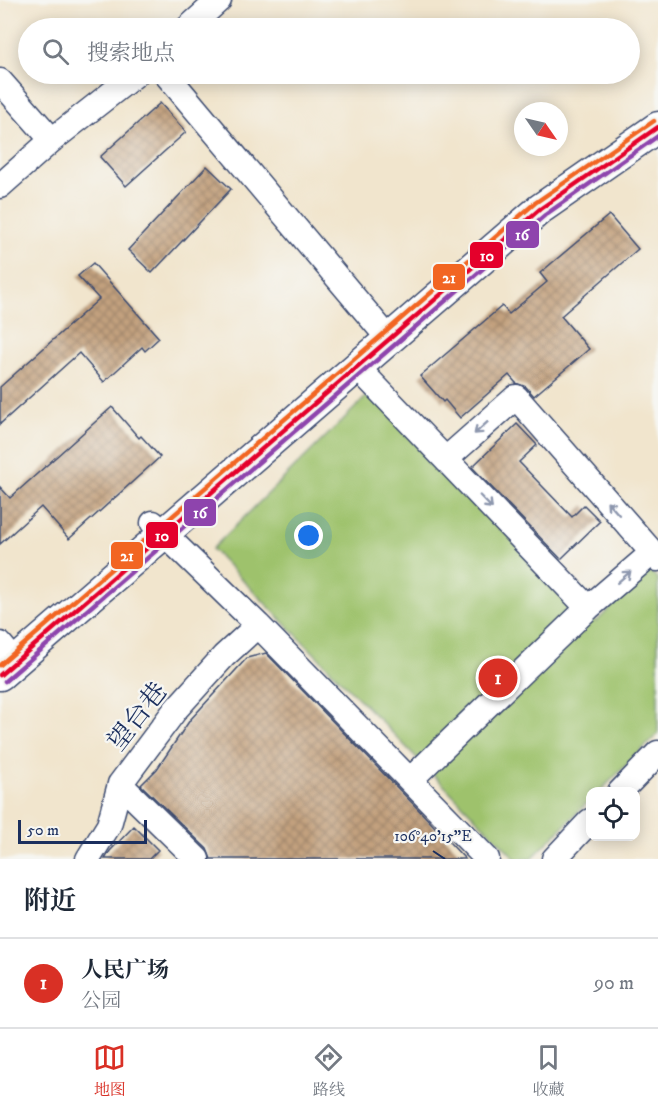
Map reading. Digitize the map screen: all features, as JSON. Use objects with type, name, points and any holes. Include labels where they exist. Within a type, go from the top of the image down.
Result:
[{"type":"main road","points":[[158,529],[384,333],[530,198],[658,108]]},
{"type":"main road","points":[[4,657],[357,367],[384,333],[540,210],[658,127]]},
{"type":"street","points":[[199,18],[219,0]]},
{"type":"street","points":[[0,81],[52,140]]},
{"type":"street","points":[[0,186],[52,140],[123,84]]},
{"type":"street","points":[[174,84],[384,333]]},
{"type":"street","points":[[357,367],[588,608]]},
{"type":"street","points":[[410,780],[588,608],[655,556],[516,397],[446,459]]},
{"type":"street","points":[[158,529],[258,625],[487,859]]},
{"type":"street","name":"望台巷","points":[[88,859],[109,825],[120,784],[176,709],[224,656],[258,625]]},
{"type":"street","points":[[625,787],[658,753]]},
{"type":"street","points":[[120,784],[197,859]]},
{"type":"street","points":[[554,859],[586,826]]},
{"type":"green space","points":[[371,392],[596,622],[649,570],[658,579],[658,734],[604,787],[586,787],[586,804],[531,859],[516,859],[212,549]]},
{"type":"building","points":[[160,103],[186,132],[126,186],[100,157]]},
{"type":"building","points":[[207,166],[231,189],[152,273],[128,250]]},
{"type":"building","points":[[609,215],[638,249],[561,316],[589,349],[534,396],[509,375],[460,418],[420,376],[502,306],[509,314],[547,282],[540,273]]},
{"type":"building","points":[[93,263],[159,338],[145,351],[142,347],[104,382],[79,353],[0,424],[0,387],[99,299],[78,276]]},
{"type":"building","points":[[112,407],[139,438],[141,436],[160,457],[69,539],[41,507],[0,544],[0,487],[10,498]]},
{"type":"building","points":[[517,424],[537,445],[519,462],[572,517],[584,505],[600,521],[561,559],[472,467]]},
{"type":"building","points":[[266,653],[465,859],[211,859],[207,849],[141,785],[157,769],[190,720],[247,658]]},
{"type":"building","points":[[134,826],[158,850],[149,859],[105,859],[110,851]]},
{"type":"transit line","name":"21","points":[[0,665],[535,203],[654,121]]},
{"type":"transit line","name":"10","points":[[0,675],[540,209],[658,127]]},
{"type":"transit line","name":"16","points":[[5,681],[545,215],[658,136]]},
{"type":"place","name":"人民广场","points":[[498,678]]}]
